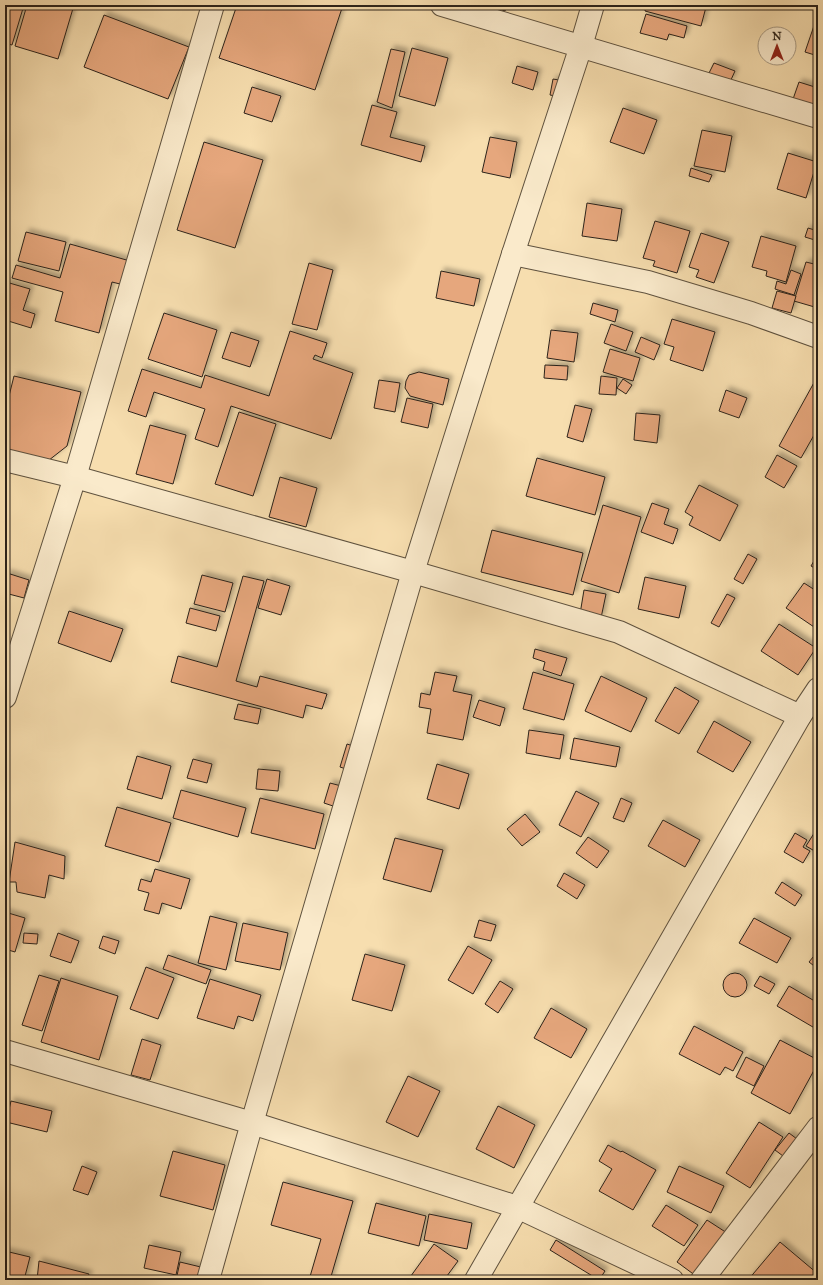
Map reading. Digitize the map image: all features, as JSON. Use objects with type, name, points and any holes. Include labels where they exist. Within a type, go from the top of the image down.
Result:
[{"type":"street","points":[[5,697],[75,477],[213,5]]},
{"type":"street","points":[[442,5],[818,117]]},
{"type":"street","points":[[208,1280],[252,1123],[413,572],[593,5]]},
{"type":"street","points":[[513,254],[648,282],[752,313],[818,337]]},
{"type":"street","points":[[5,460],[75,477],[413,572],[619,632],[800,716]]},
{"type":"street","points":[[476,1280],[800,716],[817,695]]},
{"type":"street","points":[[5,1051],[252,1123],[517,1208],[672,1280]]},
{"type":"street","points":[[702,1280],[818,1128]]},
{"type":"building","points":[[5,5],[24,5],[12,45],[5,43]]},
{"type":"building","points":[[27,5],[74,5],[58,59],[15,46]]},
{"type":"building","points":[[237,5],[343,5],[315,90],[219,58]]},
{"type":"building","points":[[488,5],[507,5],[505,11]]},
{"type":"building","points":[[646,5],[699,5],[706,7],[701,26],[645,11]]},
{"type":"building","points":[[646,14],[687,26],[684,38],[669,34],[667,40],[640,33]]},
{"type":"building","points":[[818,14],[818,56],[805,52]]},
{"type":"building","points":[[104,15],[189,47],[168,99],[84,67]]},
{"type":"building","points":[[412,48],[448,58],[435,106],[399,96]]},
{"type":"building","points":[[391,49],[405,52],[392,108],[377,102]]},
{"type":"building","points":[[714,63],[735,71],[730,82],[709,73]]},
{"type":"building","points":[[517,66],[538,72],[533,90],[512,83]]},
{"type":"building","points":[[553,79],[565,81],[561,97],[550,95]]},
{"type":"building","points":[[799,82],[818,88],[818,96],[813,109],[792,102]]},
{"type":"building","points":[[252,87],[281,96],[272,122],[244,113]]},
{"type":"building","points":[[372,105],[397,112],[390,137],[425,146],[421,162],[361,145]]},
{"type":"building","points":[[623,108],[657,120],[644,154],[610,142]]},
{"type":"building","points":[[702,130],[732,136],[725,172],[694,166]]},
{"type":"building","points":[[490,137],[517,142],[510,178],[482,172]]},
{"type":"building","points":[[204,142],[263,160],[235,248],[177,230]]},
{"type":"building","points":[[788,153],[817,162],[806,198],[777,189]]},
{"type":"building","points":[[691,168],[712,175],[709,182],[689,176]]},
{"type":"building","points":[[587,203],[622,209],[617,241],[582,236]]},
{"type":"building","points":[[655,221],[690,231],[677,273],[653,266],[655,261],[643,258]]},
{"type":"building","points":[[808,228],[818,231],[818,241],[805,237]]},
{"type":"building","points":[[26,232],[66,242],[59,271],[18,261]]},
{"type":"building","points":[[701,233],[729,242],[714,283],[696,277],[699,270],[689,267]]},
{"type":"building","points":[[761,236],[796,246],[786,282],[766,276],[767,271],[752,267]]},
{"type":"building","points":[[70,244],[130,261],[124,285],[112,282],[99,333],[55,321],[63,292],[12,278],[16,265],[60,278]]},
{"type":"building","points":[[806,262],[818,265],[818,308],[794,301]]},
{"type":"building","points":[[309,263],[333,270],[317,330],[292,324]]},
{"type":"building","points":[[791,270],[801,274],[794,295],[775,289],[777,281],[786,284]]},
{"type":"building","points":[[441,271],[480,279],[474,306],[436,298]]},
{"type":"building","points":[[6,282],[30,289],[23,310],[35,314],[31,328],[5,320]]},
{"type":"building","points":[[777,291],[796,296],[791,313],[772,308]]},
{"type":"building","points":[[593,303],[618,310],[615,322],[590,314]]},
{"type":"building","points":[[164,313],[217,330],[202,377],[148,359]]},
{"type":"building","points":[[672,319],[715,332],[703,371],[670,360],[674,347],[664,344]]},
{"type":"building","points":[[611,324],[633,332],[626,351],[604,343]]},
{"type":"building","points":[[551,330],[578,333],[574,362],[547,358]]},
{"type":"building","points":[[290,331],[327,343],[322,358],[315,355],[313,359],[353,373],[331,439],[231,406],[218,447],[195,439],[205,409],[154,392],[146,417],[128,411],[142,369],[201,388],[205,375],[269,396]]},
{"type":"building","points":[[231,332],[259,341],[250,367],[222,358]]},
{"type":"building","points":[[641,337],[660,345],[654,360],[635,352]]},
{"type":"building","points":[[610,349],[640,358],[633,381],[603,372]]},
{"type":"building","points":[[545,365],[568,366],[567,380],[544,378]]},
{"type":"building","points":[[419,372],[449,379],[443,405],[410,396],[405,388],[406,381],[409,375]]},
{"type":"building","points":[[14,376],[81,392],[67,446],[44,464],[5,454],[5,412]]},
{"type":"building","points":[[601,376],[617,378],[616,395],[599,394]]},
{"type":"building","points":[[623,379],[632,385],[626,394],[617,388]]},
{"type":"building","points":[[816,379],[818,380],[818,428],[801,458],[779,446]]},
{"type":"building","points":[[379,380],[400,383],[395,412],[374,408]]},
{"type":"building","points":[[726,390],[747,398],[739,418],[719,411]]},
{"type":"building","points":[[407,398],[433,404],[428,428],[401,422]]},
{"type":"building","points":[[575,405],[592,409],[583,442],[567,437]]},
{"type":"building","points":[[239,412],[276,424],[253,496],[215,484]]},
{"type":"building","points":[[636,413],[660,415],[657,443],[634,440]]},
{"type":"building","points":[[150,425],[186,435],[173,484],[136,474]]},
{"type":"building","points":[[777,455],[797,466],[784,488],[765,477]]},
{"type":"building","points":[[537,458],[605,477],[595,515],[526,496]]},
{"type":"building","points":[[280,477],[317,488],[306,527],[269,517]]},
{"type":"building","points":[[699,485],[738,505],[720,541],[689,525],[693,517],[685,512]]},
{"type":"building","points":[[652,503],[669,509],[664,524],[678,529],[673,544],[641,532]]},
{"type":"building","points":[[603,505],[641,517],[619,593],[581,581]]},
{"type":"building","points":[[492,530],[583,553],[573,595],[481,572]]},
{"type":"building","points":[[748,554],[757,559],[743,584],[734,579]]},
{"type":"building","points":[[818,554],[818,570],[811,566]]},
{"type":"building","points":[[7,573],[29,580],[24,598],[5,593],[5,579]]},
{"type":"building","points":[[202,575],[233,583],[225,612],[194,604]]},
{"type":"building","points":[[243,576],[264,581],[236,681],[257,687],[260,676],[327,694],[322,709],[306,705],[303,718],[171,682],[178,656],[217,667]]},
{"type":"building","points":[[645,577],[686,586],[679,618],[638,609]]},
{"type":"building","points":[[267,579],[290,586],[281,615],[258,608]]},
{"type":"building","points":[[804,583],[818,592],[817,629],[786,608]]},
{"type":"building","points":[[584,590],[606,594],[601,618],[580,614]]},
{"type":"building","points":[[727,594],[735,598],[719,627],[711,623]]},
{"type":"building","points":[[190,608],[220,616],[216,631],[186,623]]},
{"type":"building","points":[[69,611],[123,629],[111,662],[58,643]]},
{"type":"building","points":[[779,624],[816,648],[798,675],[761,651]]},
{"type":"building","points":[[535,649],[567,658],[561,676],[543,670],[545,662],[533,658]]},
{"type":"building","points":[[435,672],[457,676],[453,691],[472,695],[463,740],[427,733],[431,709],[419,707],[421,693],[430,695]]},
{"type":"building","points":[[533,672],[574,684],[564,720],[523,709]]},
{"type":"building","points":[[601,676],[647,698],[631,732],[585,711]]},
{"type":"building","points":[[675,687],[699,701],[679,734],[655,721]]},
{"type":"building","points":[[479,700],[505,708],[500,726],[473,717]]},
{"type":"building","points":[[238,704],[261,709],[258,724],[234,719]]},
{"type":"building","points":[[714,721],[751,742],[733,772],[697,752]]},
{"type":"building","points":[[529,730],[564,735],[560,759],[526,753]]},
{"type":"building","points":[[574,738],[620,747],[616,767],[570,759]]},
{"type":"building","points":[[347,744],[359,748],[352,771],[340,767]]},
{"type":"building","points":[[137,756],[171,766],[162,799],[127,789]]},
{"type":"building","points":[[193,759],[212,764],[207,783],[187,778]]},
{"type":"building","points":[[437,764],[469,774],[459,809],[427,799]]},
{"type":"building","points":[[258,769],[280,771],[278,791],[256,789]]},
{"type":"building","points":[[330,783],[345,787],[339,808],[324,803]]},
{"type":"building","points":[[181,790],[246,808],[238,837],[173,818]]},
{"type":"building","points":[[576,791],[599,803],[581,837],[559,825]]},
{"type":"building","points":[[260,798],[324,814],[315,849],[251,833]]},
{"type":"building","points":[[621,798],[632,803],[624,822],[613,818]]},
{"type":"building","points":[[117,807],[171,823],[159,862],[105,846]]},
{"type":"building","points":[[525,814],[540,832],[522,846],[507,829]]},
{"type":"building","points":[[663,820],[700,840],[685,867],[648,846]]},
{"type":"building","points":[[818,827],[818,853],[806,846]]},
{"type":"building","points":[[795,833],[807,840],[803,847],[810,851],[803,863],[784,852]]},
{"type":"building","points":[[588,837],[609,851],[597,868],[576,853]]},
{"type":"building","points":[[395,838],[443,850],[431,892],[383,879]]},
{"type":"building","points":[[15,842],[65,856],[64,879],[49,875],[45,898],[17,892],[16,882],[9,882]]},
{"type":"building","points":[[155,869],[190,879],[181,909],[162,903],[159,914],[144,910],[149,893],[138,890],[141,879],[151,882]]},
{"type":"building","points":[[564,873],[585,885],[577,899],[557,886]]},
{"type":"building","points":[[782,882],[802,895],[795,906],[775,893]]},
{"type":"building","points":[[5,912],[25,918],[15,952],[5,949]]},
{"type":"building","points":[[210,916],[237,923],[226,970],[198,963]]},
{"type":"building","points":[[754,918],[791,938],[777,963],[739,943]]},
{"type":"building","points":[[479,920],[496,925],[491,941],[474,937]]},
{"type":"building","points":[[243,923],[288,933],[280,970],[235,961]]},
{"type":"building","points":[[24,933],[38,934],[37,944],[23,943]]},
{"type":"building","points":[[58,933],[79,941],[71,963],[50,956]]},
{"type":"building","points":[[103,936],[119,941],[115,954],[99,948]]},
{"type":"building","points":[[468,946],[492,960],[473,994],[448,980]]},
{"type":"building","points":[[818,951],[818,969],[809,962]]},
{"type":"building","points":[[365,954],[405,965],[392,1011],[352,1000]]},
{"type":"building","points":[[168,955],[211,970],[206,984],[163,969]]},
{"type":"building","points":[[146,967],[174,978],[158,1019],[130,1009]]},
{"type":"building","points":[[735,973],[743,977],[747,985],[743,993],[735,997],[727,993],[723,985],[727,977]]},
{"type":"building","points":[[39,975],[59,981],[42,1031],[22,1025]]},
{"type":"building","points":[[760,976],[775,984],[769,994],[754,986]]},
{"type":"building","points":[[61,978],[118,996],[99,1060],[41,1042]]},
{"type":"building","points":[[210,979],[261,995],[253,1021],[238,1016],[234,1029],[197,1018]]},
{"type":"building","points":[[500,981],[513,989],[498,1013],[485,1004]]},
{"type":"building","points":[[789,986],[818,1003],[818,1030],[777,1006]]},
{"type":"building","points":[[551,1008],[587,1029],[571,1058],[534,1038]]},
{"type":"building","points":[[694,1026],[743,1052],[733,1071],[725,1067],[720,1075],[679,1054]]},
{"type":"building","points":[[142,1039],[161,1045],[150,1080],[131,1075]]},
{"type":"building","points":[[780,1040],[818,1060],[818,1063],[790,1114],[751,1093]]},
{"type":"building","points":[[746,1057],[764,1066],[754,1086],[736,1077]]},
{"type":"building","points":[[408,1076],[440,1091],[418,1137],[386,1122]]},
{"type":"building","points":[[11,1101],[52,1111],[47,1132],[6,1122]]},
{"type":"building","points":[[498,1106],[535,1125],[514,1168],[476,1149]]},
{"type":"building","points":[[759,1122],[783,1137],[750,1188],[726,1173]]},
{"type":"building","points":[[789,1133],[801,1142],[787,1159],[775,1150]]},
{"type":"building","points":[[608,1145],[656,1170],[633,1210],[599,1191],[612,1169],[599,1161]]},
{"type":"building","points":[[173,1151],[225,1165],[213,1210],[160,1196]]},
{"type":"building","points":[[82,1166],[97,1172],[88,1195],[73,1190]]},
{"type":"building","points":[[679,1166],[724,1186],[711,1213],[667,1192]]},
{"type":"building","points":[[283,1182],[353,1201],[330,1280],[309,1280],[321,1239],[271,1225]]},
{"type":"building","points":[[376,1203],[426,1216],[419,1246],[368,1233]]},
{"type":"building","points":[[666,1205],[698,1225],[684,1246],[652,1226]]},
{"type":"building","points":[[429,1214],[472,1223],[467,1249],[424,1240]]},
{"type":"building","points":[[707,1220],[727,1233],[696,1276],[677,1262]]},
{"type":"building","points":[[556,1240],[605,1271],[599,1280],[550,1250]]},
{"type":"building","points":[[780,1242],[818,1274],[813,1280],[748,1280]]},
{"type":"building","points":[[434,1244],[458,1261],[444,1280],[408,1280]]},
{"type":"building","points":[[149,1245],[181,1252],[176,1275],[144,1268]]},
{"type":"building","points":[[5,1251],[30,1257],[24,1280],[16,1280],[5,1277]]},
{"type":"building","points":[[39,1261],[89,1274],[87,1280],[37,1280]]},
{"type":"building","points":[[180,1262],[205,1268],[202,1280],[176,1280]]}]
